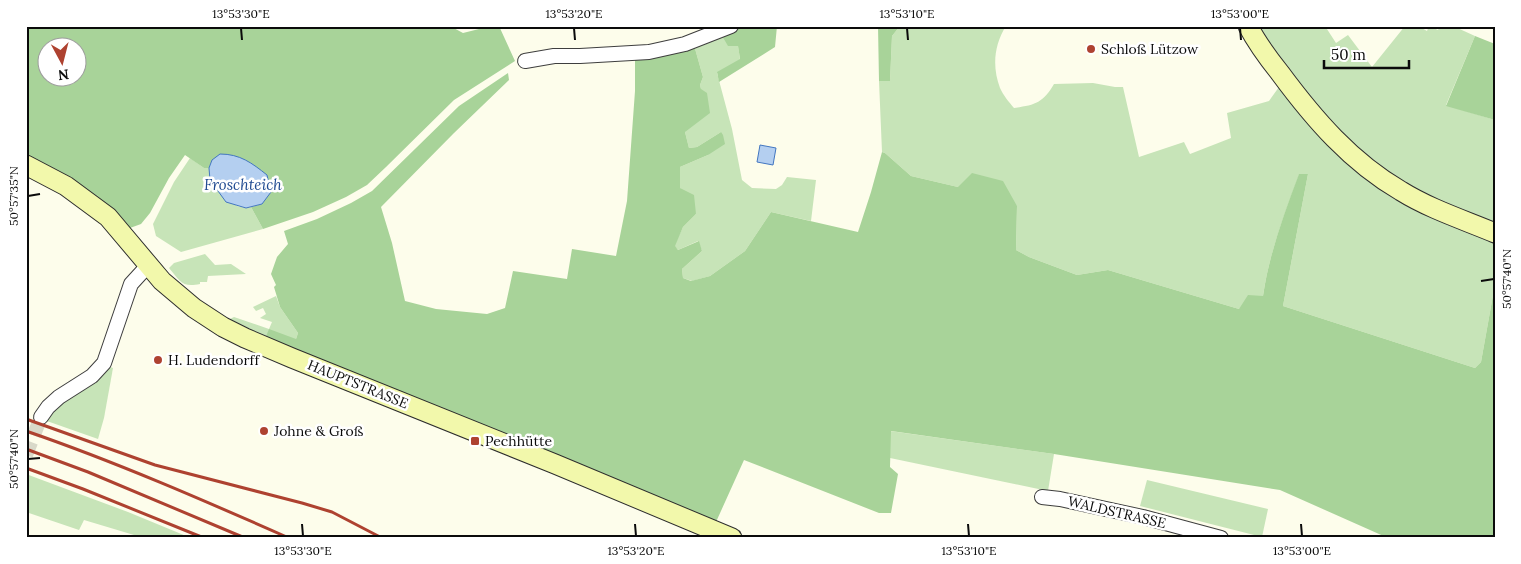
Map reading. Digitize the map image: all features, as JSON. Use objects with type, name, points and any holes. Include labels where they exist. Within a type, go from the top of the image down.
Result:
[{"type":"main road","points":[[1248,26],[1255,40],[1320,124],[1345,150],[1364,166],[1400,191],[1422,203],[1495,233]]},
{"type":"main road","name":"HAUPTSTRASSE","points":[[26,164],[66,186],[108,217],[162,280],[194,308],[223,327],[245,338],[732,538]]},
{"type":"street","points":[[526,61],[554,56],[649,52],[685,44],[731,26]]},
{"type":"street","points":[[41,417],[59,397],[92,376],[104,363],[131,284],[142,272],[150,267]]},
{"type":"street","name":"WALDSTRASSE","points":[[1042,497],[1060,499],[1143,517],[1221,538]]},
{"type":"green space","points":[[26,26],[450,26],[463,33],[491,26],[499,26],[515,61],[454,100],[367,185],[313,212],[263,229],[251,207],[262,204],[212,160],[209,168],[204,168],[185,155],[169,178],[150,213],[141,224],[130,228],[106,207],[54,170],[26,155]]},
{"type":"green space","points":[[741,26],[777,26],[775,47],[719,82],[717,72],[740,59],[738,46],[728,46],[721,34]]},
{"type":"green space","points":[[878,26],[900,26],[892,36],[890,81],[879,81]]},
{"type":"green space","points":[[900,26],[1006,26],[999,41],[995,64],[997,80],[1001,91],[1014,108],[1038,102],[1054,84],[1093,83],[1123,87],[1139,157],[1184,142],[1190,154],[1231,138],[1227,113],[1269,101],[1279,87],[1319,135],[1495,241],[1495,284],[1481,362],[1475,368],[1283,306],[1308,174],[1299,175],[1273,250],[1263,296],[1239,309],[1108,270],[1077,275],[1029,257],[1016,250],[1017,206],[958,187],[911,176],[882,152],[879,81],[890,81],[892,36]]},
{"type":"green space","points":[[1253,26],[1325,26],[1336,43],[1348,35],[1372,67],[1405,26],[1418,26],[1427,31],[1429,26],[1438,30],[1440,26],[1453,26],[1475,36],[1446,105],[1495,120],[1495,227],[1423,198],[1348,147]]},
{"type":"green space","points":[[721,34],[738,45],[740,60],[717,73],[732,129],[742,180],[752,188],[776,189],[782,185],[787,177],[816,180],[811,221],[771,212],[745,251],[710,276],[692,281],[683,278],[682,269],[702,251],[698,241],[678,250],[674,246],[683,227],[696,214],[680,188],[680,167],[708,155],[721,132],[697,147],[689,148],[685,132],[701,89],[700,85],[703,77],[694,45]]},
{"type":"green space","points":[[1475,36],[1495,44],[1495,120],[1446,106]]},
{"type":"green space","points":[[694,45],[703,77],[700,85],[701,89],[707,93],[710,113],[685,132],[689,148],[697,147],[721,132],[725,144],[708,155],[680,167],[680,188],[694,195],[696,214],[683,227],[675,246],[678,250],[699,241],[702,251],[682,269],[683,278],[691,281],[710,276],[745,251],[771,212],[858,232],[882,152],[911,176],[958,187],[972,173],[1003,181],[1017,206],[1016,250],[1029,257],[1077,275],[1108,270],[1239,309],[1248,295],[1263,296],[1273,249],[1293,189],[1299,174],[1308,174],[1283,306],[1475,368],[1481,362],[1495,284],[1495,538],[1388,538],[1280,490],[1054,454],[891,431],[890,467],[898,474],[891,513],[879,513],[744,460],[716,522],[265,339],[269,329],[296,339],[298,333],[280,307],[274,287],[276,285],[271,274],[277,257],[288,244],[284,231],[317,219],[372,191],[459,106],[508,73],[509,80],[381,207],[392,243],[405,301],[436,309],[487,314],[505,308],[513,271],[567,279],[572,249],[616,256],[627,201],[635,91],[635,57]]},
{"type":"green space","points":[[190,158],[204,168],[209,168],[210,180],[237,206],[251,207],[263,229],[181,252],[156,236],[153,224],[174,182]]},
{"type":"green space","points":[[205,254],[215,265],[231,264],[246,274],[208,276],[207,282],[189,285],[176,277],[169,268],[174,263]]},
{"type":"green space","points":[[276,296],[280,307],[298,333],[296,339],[265,339],[237,326],[230,319],[234,317],[269,329],[272,322],[260,318],[266,314],[263,308],[256,311],[253,307]]},
{"type":"green space","points":[[107,366],[113,368],[104,418],[98,439],[44,420],[47,414]]},
{"type":"green space","points":[[890,431],[1054,454],[1048,491],[890,458]]},
{"type":"green space","points":[[26,474],[191,538],[144,538],[84,520],[79,530],[26,512]]},
{"type":"green space","points":[[1147,480],[1268,509],[1262,537],[1140,506]]},
{"type":"water","points":[[760,145],[776,148],[773,165],[757,162]]},
{"type":"water","name":"Froschteich","points":[[220,154],[227,154],[245,160],[267,175],[271,192],[262,204],[246,208],[226,202],[210,180],[209,168],[212,160]]},
{"type":"tunnel","points":[[26,455],[41,417]]},
{"type":"railway","points":[[26,419],[155,465],[332,512],[382,538]]},
{"type":"railway","points":[[26,431],[126,468],[289,538]]},
{"type":"railway","points":[[26,449],[88,472],[245,538]]},
{"type":"railway","points":[[26,468],[204,538]]},
{"type":"place","name":"Schloß Lützow","points":[[1091,49]]},
{"type":"place","name":"H. Ludendorff","points":[[158,360]]},
{"type":"place","name":"Johne & Groß","points":[[264,431]]},
{"type":"place","name":"Pechhütte","points":[[475,441]]}]
